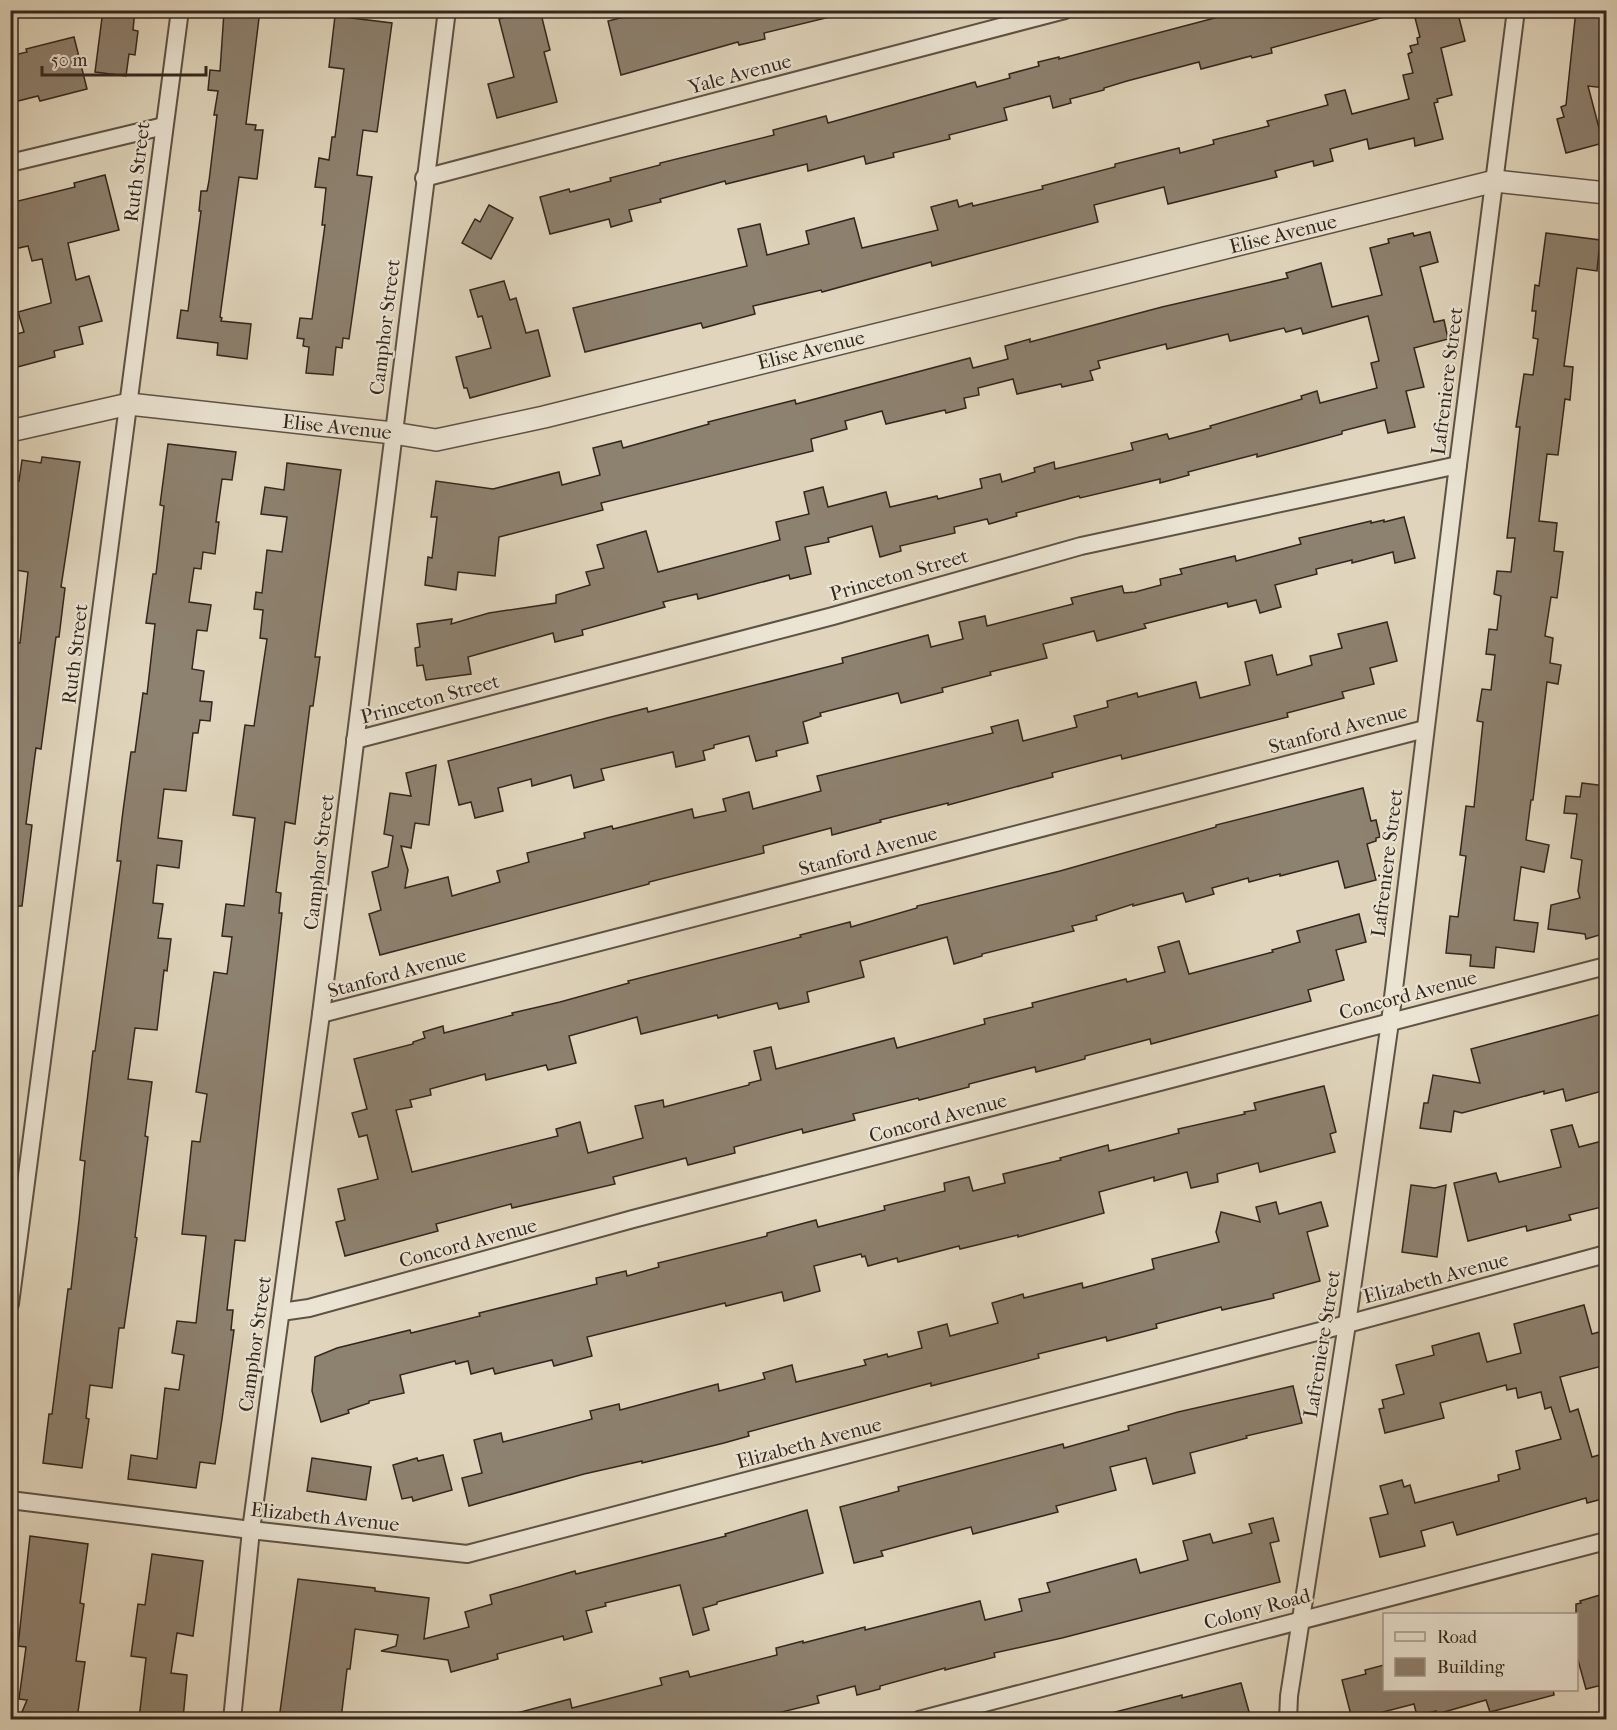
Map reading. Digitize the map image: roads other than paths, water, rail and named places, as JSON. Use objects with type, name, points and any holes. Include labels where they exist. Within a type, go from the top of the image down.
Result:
[{"type":"street","name":"Ruth Street","points":[[10,1304],[180,10]]},
{"type":"street","name":"Camphor Street","points":[[232,1719],[251,1530],[321,1014],[424,178],[447,10]]},
{"type":"street","name":"Yale Avenue","points":[[424,178],[1065,10]]},
{"type":"street","name":"Lafreniere Street","points":[[1288,1719],[1289,1696],[1347,1324],[1390,1022],[1516,10]]},
{"type":"street","points":[[10,163],[164,126]]},
{"type":"street","name":"Elise Avenue","points":[[10,431],[129,404],[393,433],[436,440],[544,417],[1495,181],[1606,193]]},
{"type":"street","name":"Princeton Street","points":[[355,740],[833,616],[1081,546],[1458,465]]},
{"type":"street","name":"Stanford Avenue","points":[[321,1014],[1425,729]]},
{"type":"street","name":"Concord Avenue","points":[[281,1312],[309,1308],[633,1219],[1606,966]]},
{"type":"street","name":"Elizabeth Avenue","points":[[10,1500],[467,1554],[1606,1254]]},
{"type":"street","name":"Colony Road","points":[[919,1719],[1606,1541]]}]
